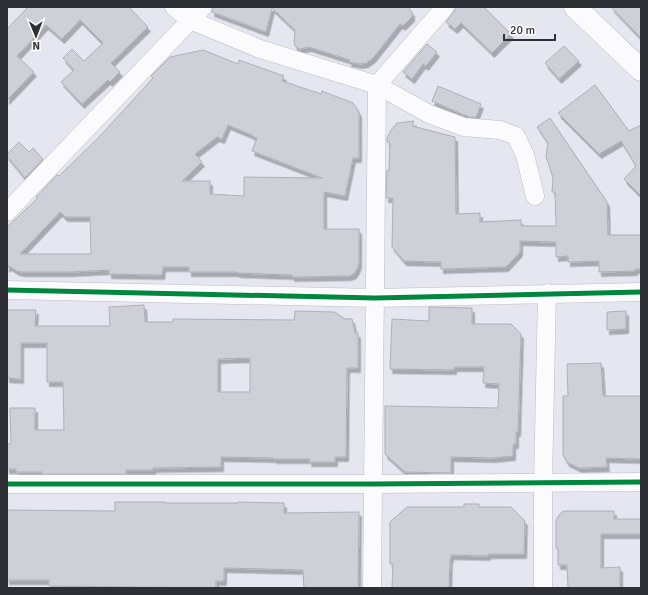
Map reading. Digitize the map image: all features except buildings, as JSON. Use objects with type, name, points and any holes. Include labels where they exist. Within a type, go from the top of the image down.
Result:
[{"type":"street","points":[[174,7],[190,20],[260,49],[377,86],[429,114],[464,127],[500,130],[516,136],[525,156],[535,196]]},
{"type":"street","points":[[7,212],[203,7]]},
{"type":"street","points":[[372,588],[377,86],[445,7]]},
{"type":"street","points":[[575,7],[641,70]]},
{"type":"street","points":[[7,290],[376,298],[641,292]]},
{"type":"street","points":[[543,588],[543,482],[547,293]]},
{"type":"street","points":[[7,484],[641,482]]},
{"type":"cycle path","points":[[7,290],[375,298],[641,292]]},
{"type":"cycle path","points":[[7,484],[641,482]]}]
